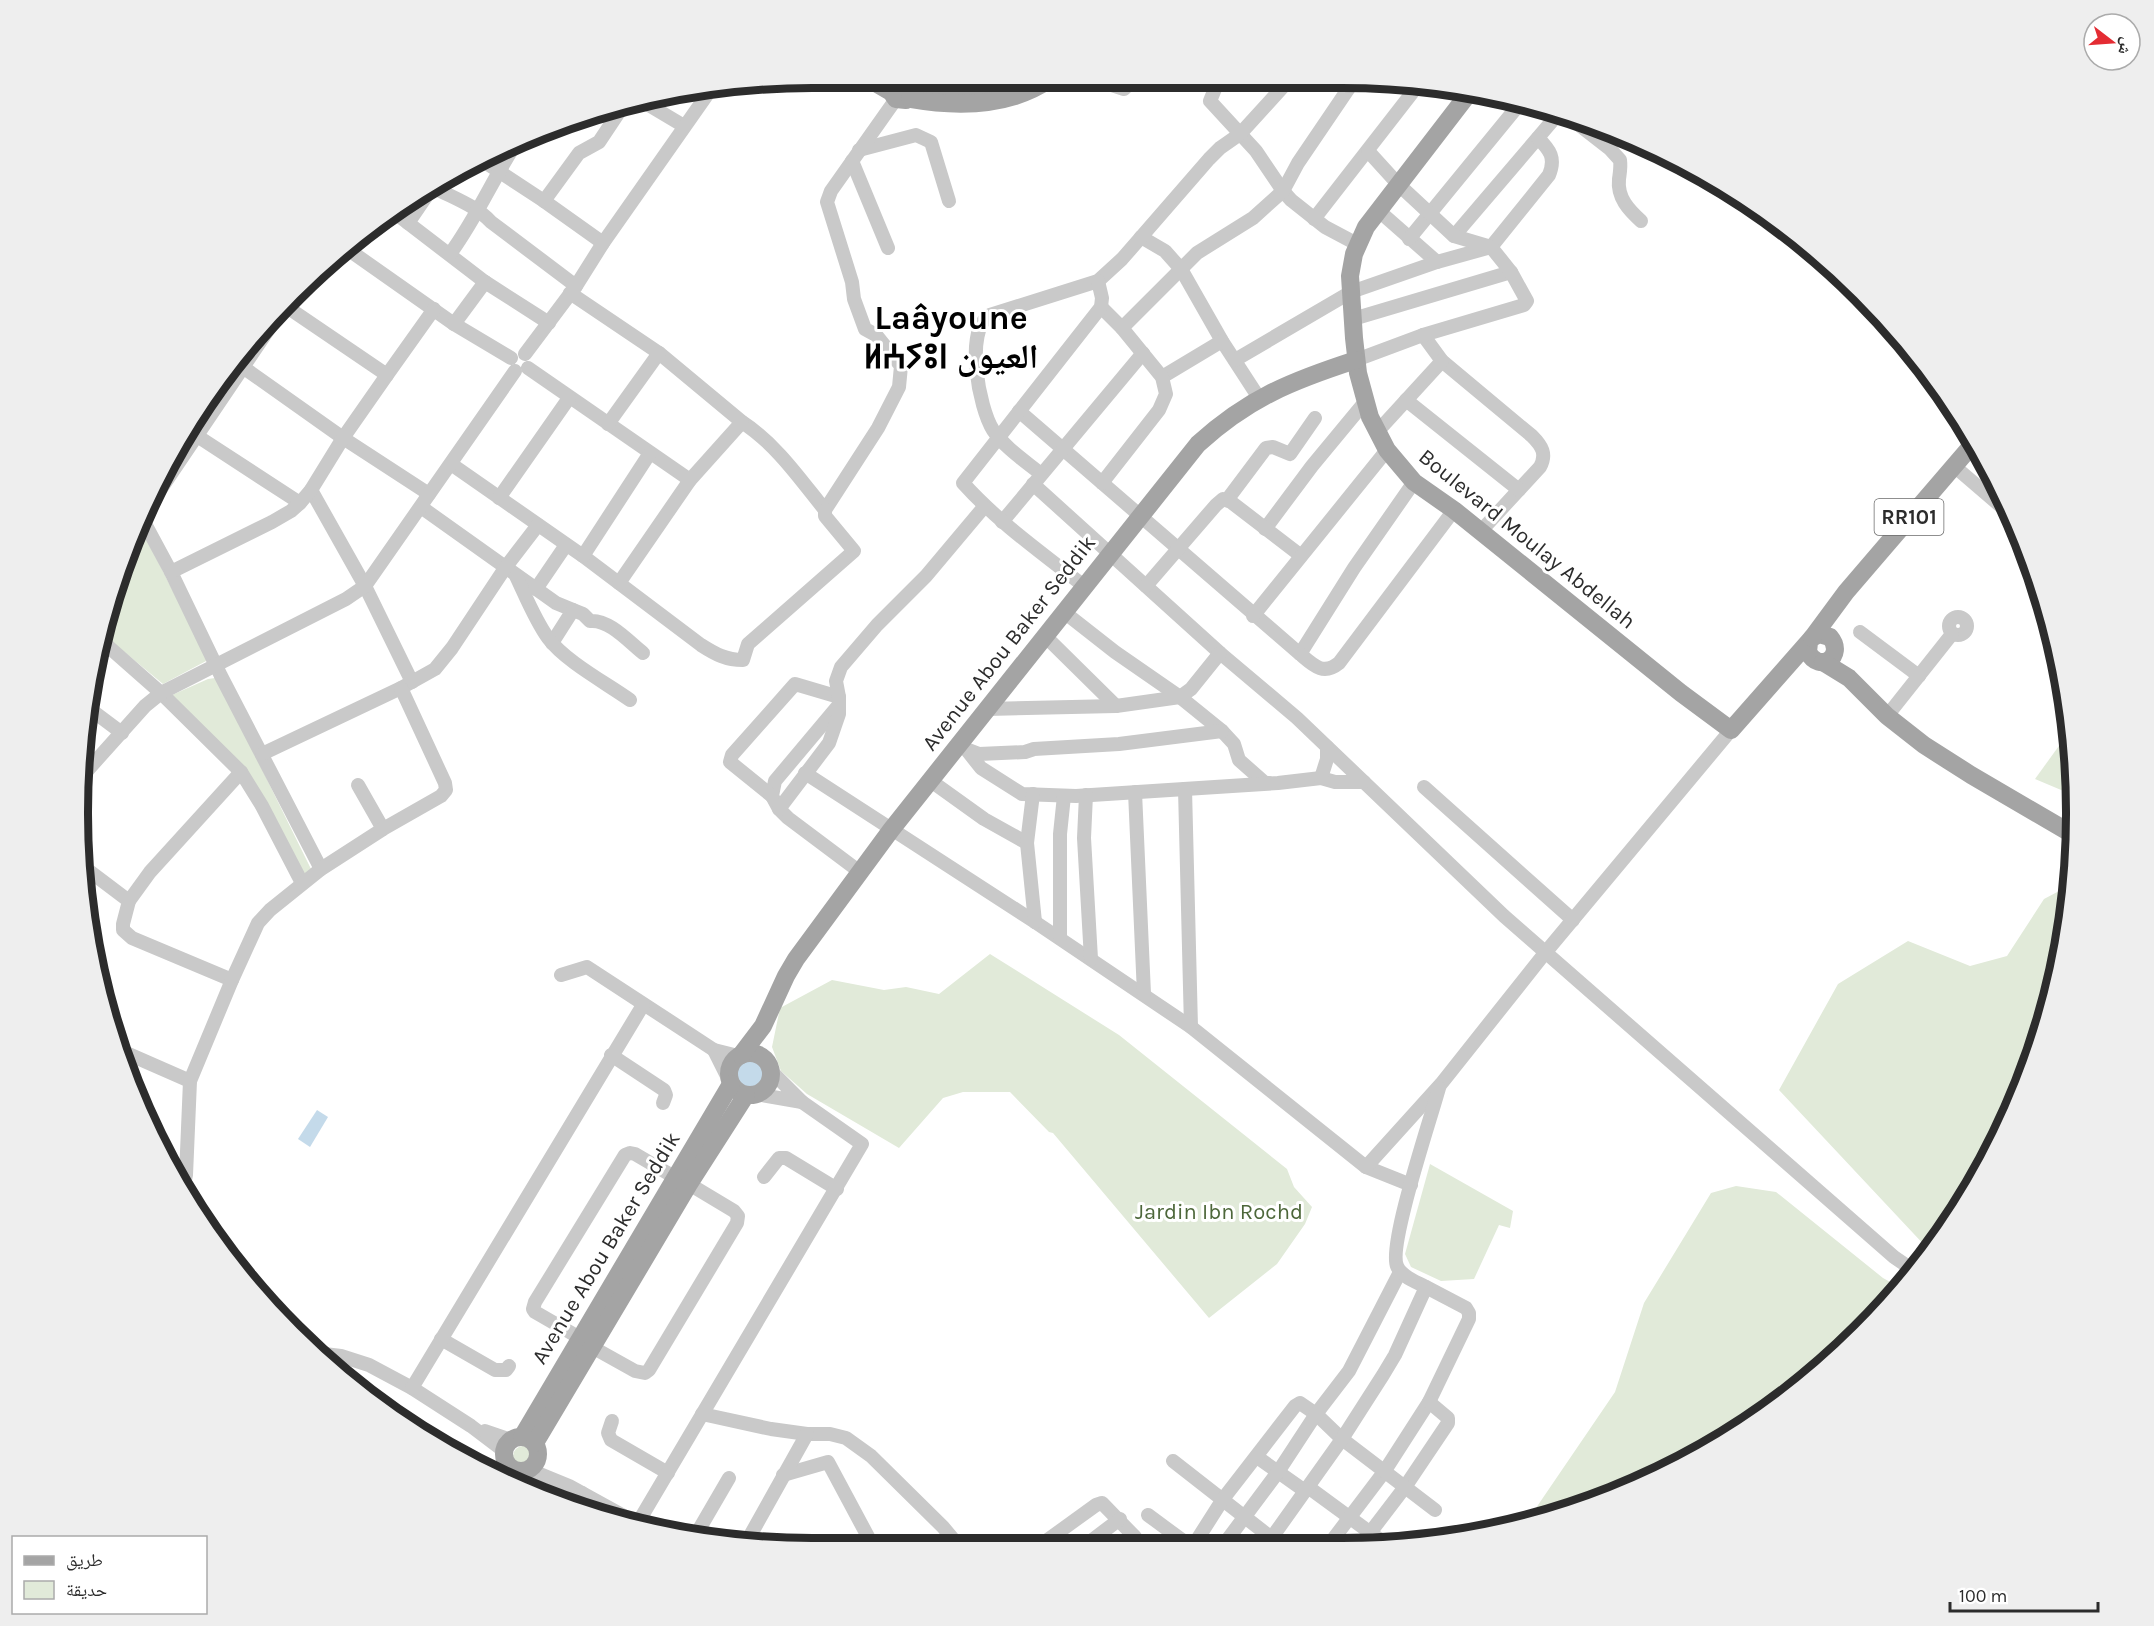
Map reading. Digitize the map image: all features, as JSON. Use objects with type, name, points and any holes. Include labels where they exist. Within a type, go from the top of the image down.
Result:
[{"type":"main road","points":[[907,88],[945,103],[981,102],[1022,94],[1033,88]]},
{"type":"main road","points":[[933,88],[989,88]]},
{"type":"main road","name":"Boulevard Moulay Abdellah","points":[[1464,99],[1379,211],[1357,244],[1352,263],[1351,291],[1356,360],[1365,402],[1377,432],[1387,450],[1414,482],[1454,510],[1681,693],[1731,730]]},
{"type":"main road","name":"Avenue Abou Baker Seddik","points":[[739,1055],[764,1026],[796,959],[891,830],[962,747],[987,709],[1198,444],[1222,423],[1259,398],[1290,382],[1356,360]]},
{"type":"main road","name":"RR101","points":[[1810,640],[1846,592],[1968,450]]},
{"type":"main road","name":"RR101","points":[[1821,662],[1833,656],[1834,642],[1846,592]]},
{"type":"main road","points":[[1731,730],[1810,640],[1823,634],[1834,642],[1849,678]]},
{"type":"main road","points":[[1810,640],[1808,652],[1810,657],[1849,678],[1887,716],[1924,745],[1971,776],[2065,830]]},
{"type":"main road","points":[[1781,672],[1821,662]]},
{"type":"main road","name":"Avenue Abou Baker Seddik","points":[[764,1026],[770,1067]]},
{"type":"main road","points":[[753,1053],[764,1058],[770,1067],[769,1083],[766,1088],[741,1088],[730,1067],[739,1055],[753,1053]]},
{"type":"main road","name":"Avenue Abou Baker Seddik","points":[[518,1459],[586,1342],[741,1088]]},
{"type":"street","points":[[451,464],[583,556],[709,650],[725,658],[743,660],[748,644],[854,551],[825,516],[825,510],[878,428],[899,387],[901,366],[876,335],[866,329],[854,299],[852,282],[827,206],[829,194],[901,88]]},
{"type":"street","points":[[1215,88],[1210,101],[1256,150],[1283,191],[1314,219],[1357,244]]},
{"type":"street","points":[[1282,88],[1240,134],[1209,159],[1122,259],[1098,281],[990,315],[982,322],[976,341],[978,377],[990,424],[1037,479],[1111,554],[1328,747],[1504,916],[1907,1266]]},
{"type":"street","points":[[1122,328],[1197,253],[1266,208],[1283,191],[1345,88]]},
{"type":"street","points":[[1314,219],[1412,93]]},
{"type":"street","points":[[90,768],[145,706],[161,693],[346,599],[365,586],[705,97]]},
{"type":"street","points":[[652,107],[684,126]]},
{"type":"street","points":[[1409,238],[1515,110]]},
{"type":"street","points":[[544,201],[579,153],[599,142],[617,116]]},
{"type":"street","points":[[1454,236],[1553,120]]},
{"type":"street","points":[[1589,133],[1620,160],[1619,187],[1623,200],[1626,208],[1641,221]]},
{"type":"street","points":[[856,156],[916,135],[927,138],[931,142],[949,201]]},
{"type":"street","points":[[1235,360],[1351,291],[1437,262],[1491,247],[1549,176],[1554,162],[1551,153],[1538,138]]},
{"type":"street","points":[[1356,360],[1423,335],[1524,304],[1526,299],[1520,292],[1511,272],[1491,247],[1454,236],[1398,184],[1368,151]]},
{"type":"street","points":[[856,156],[888,248]]},
{"type":"street","points":[[450,254],[479,210],[508,157]]},
{"type":"street","points":[[490,165],[603,243]]},
{"type":"street","points":[[442,192],[479,210],[573,289],[659,353],[742,423],[757,432],[825,510]]},
{"type":"street","points":[[408,223],[420,205]]},
{"type":"street","points":[[1379,211],[1437,262]]},
{"type":"street","points":[[401,218],[485,282],[549,323]]},
{"type":"street","points":[[1141,237],[1165,251],[1181,269],[1222,341],[1259,398]]},
{"type":"street","points":[[353,253],[454,324],[520,363],[690,480]]},
{"type":"street","points":[[1353,319],[1511,272]]},
{"type":"street","points":[[1084,586],[984,507],[963,483],[1101,308],[1098,281]]},
{"type":"street","points":[[454,324],[485,282]]},
{"type":"street","points":[[1101,308],[1143,353],[1162,377],[1166,389],[1164,402],[1102,483]]},
{"type":"street","points":[[294,309],[387,375]]},
{"type":"street","points":[[171,572],[272,522],[300,503],[434,309]]},
{"type":"street","points":[[1423,335],[1442,361],[1532,436],[1541,446],[1544,455],[1542,463],[1480,532]]},
{"type":"street","points":[[1162,377],[1222,341]]},
{"type":"street","points":[[608,424],[659,353]]},
{"type":"street","points":[[1002,522],[1143,353]]},
{"type":"street","points":[[1377,432],[1442,361]]},
{"type":"street","points":[[242,367],[343,438],[429,494]]},
{"type":"street","points":[[499,498],[569,398]]},
{"type":"street","points":[[1406,400],[1519,489]]},
{"type":"street","points":[[1265,529],[1365,402]]},
{"type":"street","points":[[1019,411],[1062,451],[1141,515],[1253,616],[1321,669],[1330,669],[1339,663],[1454,510]]},
{"type":"street","points":[[1290,454],[1315,418]]},
{"type":"street","points":[[619,583],[690,480],[742,423]]},
{"type":"street","points":[[196,435],[300,503]]},
{"type":"street","points":[[1227,500],[1266,448],[1273,447],[1290,454],[1307,474]]},
{"type":"street","points":[[1253,616],[1387,450]]},
{"type":"street","points":[[583,556],[650,453]]},
{"type":"street","points":[[1954,466],[1994,499]]},
{"type":"street","points":[[1300,654],[1354,568],[1414,482]]},
{"type":"street","points":[[1983,490],[1987,486]]},
{"type":"street","points":[[186,1175],[190,1082],[258,923],[270,910],[321,869],[383,829],[441,796],[446,790],[365,586],[311,490]]},
{"type":"street","points":[[1146,586],[1219,501],[1227,500],[1300,555]]},
{"type":"street","points":[[420,507],[555,603],[583,614],[590,621],[597,620],[643,653]]},
{"type":"street","points":[[775,802],[804,773],[829,743],[834,732],[839,701],[836,681],[841,667],[877,625],[926,576],[984,507]]},
{"type":"street","points":[[262,754],[428,675],[442,661],[510,572],[538,525]]},
{"type":"street","points":[[147,528],[321,869]]},
{"type":"street","points":[[536,589],[566,545]]},
{"type":"street","points":[[510,572],[552,643],[630,700]]},
{"type":"street","points":[[552,643],[573,610]]},
{"type":"street","points":[[1064,612],[1180,697],[1222,731],[1234,744],[1239,760],[1265,783],[1278,783]]},
{"type":"street","points":[[1860,632],[1919,676]]},
{"type":"street","points":[[1887,716],[1952,634]]},
{"type":"street","points":[[1045,636],[1116,706]]},
{"type":"street","points":[[108,646],[161,693],[241,772],[262,806],[302,883]]},
{"type":"street","points":[[987,709],[1116,706],[1180,697],[1191,689],[1220,653]]},
{"type":"street","points":[[839,701],[795,684],[732,755],[730,762],[775,802],[788,818],[860,872]]},
{"type":"street","points":[[775,802],[771,791],[775,781],[839,701]]},
{"type":"street","points":[[96,713],[122,733]]},
{"type":"street","points":[[1366,1167],[1441,1084],[1545,952],[1731,730]]},
{"type":"street","points":[[962,747],[979,754],[1024,752],[1034,749],[1119,744],[1222,731]]},
{"type":"street","points":[[962,747],[981,768],[1022,794],[1086,795],[1278,783],[1321,778],[1335,782],[1364,782]]},
{"type":"street","points":[[1321,778],[1328,747]]},
{"type":"street","points":[[232,980],[126,934],[123,924],[129,901],[150,872],[241,772]]},
{"type":"street","points":[[804,773],[1035,921],[1144,994],[1191,1027],[1366,1167],[1411,1185]]},
{"type":"street","points":[[931,781],[984,819],[1027,843]]},
{"type":"street","points":[[358,785],[383,829]]},
{"type":"street","points":[[1424,787],[1573,920]]},
{"type":"street","points":[[1185,789],[1191,1027]]},
{"type":"street","points":[[1135,792],[1144,994]]},
{"type":"street","points":[[1033,794],[1027,843],[1035,921]]},
{"type":"street","points":[[1086,795],[1084,838],[1091,959]]},
{"type":"street","points":[[1060,939],[1060,834],[1064,796]]},
{"type":"street","points":[[91,873],[129,901]]},
{"type":"street","points":[[561,975],[587,967],[714,1050],[739,1055]]},
{"type":"street","points":[[412,1388],[643,1005]]},
{"type":"street","points":[[714,1050],[741,1088],[802,1102]]},
{"type":"street","points":[[130,1054],[190,1082]]},
{"type":"street","points":[[611,1056],[664,1090],[666,1095],[663,1103]]},
{"type":"street","points":[[641,1517],[837,1190],[862,1144],[802,1102],[770,1067]]},
{"type":"street","points":[[1334,1538],[1384,1472],[1429,1402],[1469,1319],[1466,1308],[1400,1272],[1395,1264],[1402,1217],[1441,1084]]},
{"type":"street","points":[[635,1154],[683,1181],[734,1211],[738,1216],[737,1223],[649,1370],[645,1373],[635,1371],[535,1312],[535,1302],[625,1155],[635,1154]]},
{"type":"street","points":[[764,1177],[779,1158],[786,1158],[837,1190]]},
{"type":"street","points":[[1229,1538],[1349,1371],[1400,1272]]},
{"type":"street","points":[[1274,1538],[1342,1439],[1395,1355],[1426,1287]]},
{"type":"street","points":[[441,1339],[495,1370],[506,1370],[509,1365]]},
{"type":"street","points":[[332,1355],[369,1365],[412,1388],[518,1459],[617,1511]]},
{"type":"street","points":[[1367,1537],[1405,1487],[1448,1423],[1448,1418],[1429,1402]]},
{"type":"street","points":[[1198,1538],[1223,1499],[1297,1404],[1304,1404],[1342,1439],[1435,1510]]},
{"type":"street","points":[[702,1414],[771,1429],[807,1434],[830,1434],[846,1438],[859,1446],[952,1538]]},
{"type":"street","points":[[612,1422],[608,1433],[610,1440],[668,1473]]},
{"type":"street","points":[[751,1534],[807,1434]]},
{"type":"street","points":[[1257,1456],[1349,1517],[1367,1537]]},
{"type":"street","points":[[1173,1461],[1245,1516],[1269,1538]]},
{"type":"street","points":[[783,1475],[828,1462],[869,1538]]},
{"type":"street","points":[[700,1528],[729,1478]]},
{"type":"street","points":[[579,1499],[582,1493]]},
{"type":"street","points":[[1054,1538],[1099,1504],[1105,1505],[1120,1519],[1134,1538]]},
{"type":"street","points":[[1148,1515],[1178,1538]]},
{"type":"street","points":[[1095,1538],[1120,1519]]},
{"type":"green space","points":[[143,538],[147,540],[208,660],[163,684],[110,640],[127,580]]},
{"type":"green space","points":[[215,678],[311,869],[310,875],[303,875],[246,770],[172,695]]},
{"type":"green space","points":[[2062,742],[2065,792],[2035,779]]},
{"type":"green space","points":[[2061,890],[2052,954],[2027,1046],[1991,1133],[1943,1216],[1923,1244],[1779,1090],[1838,984],[1908,941],[1970,966],[2007,956],[2044,899]]},
{"type":"green space","name":"Jardin Ibn Rochd","points":[[990,954],[1119,1035],[1287,1169],[1294,1187],[1312,1207],[1305,1224],[1277,1264],[1209,1318],[1053,1133],[1049,1132],[1010,1092],[963,1092],[943,1098],[899,1148],[807,1094],[781,1071],[772,1047],[780,1008],[832,980],[884,990],[906,987],[939,994]]},
{"type":"green space","points":[[1430,1164],[1513,1211],[1510,1228],[1499,1225],[1474,1279],[1441,1281],[1411,1267],[1405,1254]]},
{"type":"green space","points":[[1736,1186],[1776,1192],[1892,1283],[1819,1358],[1744,1415],[1661,1463],[1574,1499],[1531,1513],[1536,1508],[1615,1392],[1644,1303],[1711,1193]]},
{"type":"green space","points":[[523,1446],[530,1449],[533,1456],[530,1463],[523,1466],[516,1463],[513,1456],[516,1449]]},
{"type":"water","points":[[750,1058],[761,1062],[765,1073],[761,1084],[750,1088],[739,1084],[735,1073],[739,1062]]},
{"type":"water","points":[[317,1110],[328,1117],[310,1147],[298,1139]]},
{"type":"district","name":"Laâyoune ⵍⵄⵢⵓⵏ العيون","points":[[951,338]]}]
